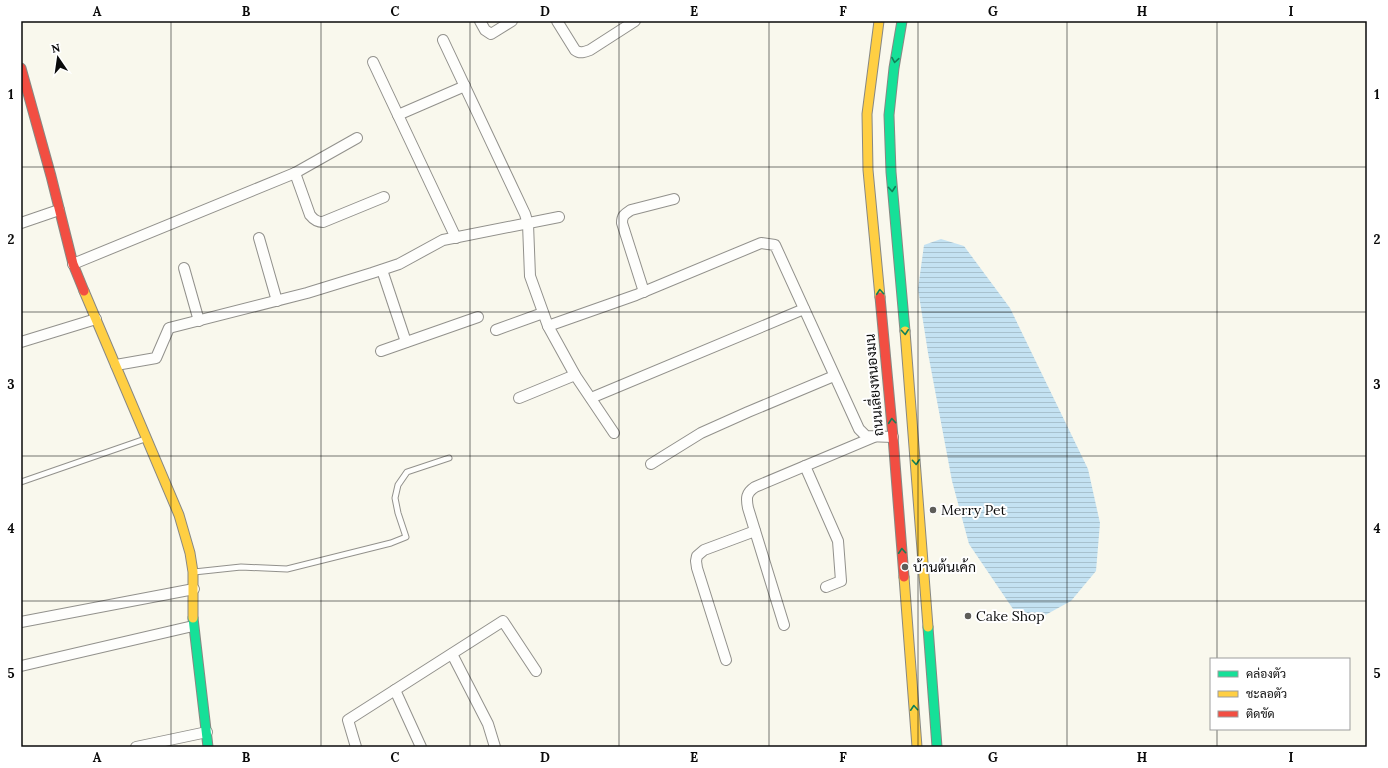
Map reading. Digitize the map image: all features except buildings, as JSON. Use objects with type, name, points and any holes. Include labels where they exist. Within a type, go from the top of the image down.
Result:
[{"type":"main road","name":"ถนนเลี่ยงหนองมน","points":[[879,21],[867,114],[868,170],[893,437],[917,747]]},
{"type":"main road","points":[[902,21],[894,68],[889,115],[891,172],[914,433],[937,747]]},
{"type":"main road","points":[[21,68],[73,264],[179,515],[190,553],[194,588],[193,626],[208,747]]},
{"type":"street","points":[[480,21],[485,30],[491,34],[512,21]]},
{"type":"street","points":[[557,21],[575,50],[582,53],[590,50],[635,21]]},
{"type":"street","points":[[443,40],[525,214],[528,224],[530,276],[548,326],[575,375],[614,433]]},
{"type":"street","points":[[373,62],[456,238]]},
{"type":"street","points":[[398,115],[465,86]]},
{"type":"street","points":[[73,264],[295,172],[357,138]]},
{"type":"street","points":[[295,172],[310,215],[317,222],[323,222],[384,197]]},
{"type":"street","points":[[644,292],[622,223],[622,217],[625,213],[632,210],[674,199]]},
{"type":"street","points":[[21,223],[59,210]]},
{"type":"street","points":[[116,365],[156,358],[169,328],[308,293],[382,270],[399,264],[443,240],[559,217]]},
{"type":"street","points":[[259,238],[277,301]]},
{"type":"street","points":[[548,326],[644,292],[761,242],[775,245],[858,429],[866,436],[893,437]]},
{"type":"street","points":[[184,268],[199,321]]},
{"type":"street","points":[[382,270],[406,342]]},
{"type":"street","points":[[591,398],[804,309]]},
{"type":"street","points":[[496,330],[544,313]]},
{"type":"street","points":[[381,351],[478,317]]},
{"type":"street","points":[[21,342],[96,319]]},
{"type":"street","points":[[520,398],[575,375]]},
{"type":"street","points":[[651,464],[701,433],[834,376]]},
{"type":"street","points":[[784,625],[747,500],[747,494],[755,487],[876,436]]},
{"type":"street","points":[[805,466],[838,541],[841,581],[826,587]]},
{"type":"street","points":[[726,660],[697,568],[697,556],[704,550],[756,531]]},
{"type":"street","points":[[21,622],[194,588]]},
{"type":"street","points":[[356,747],[348,720],[503,621],[536,671]]},
{"type":"street","points":[[21,666],[193,626]]},
{"type":"street","points":[[452,654],[488,724],[495,747]]},
{"type":"street","points":[[395,690],[421,747]]},
{"type":"street","points":[[136,747],[207,732]]},
{"type":"lane","points":[[21,482],[146,439]]},
{"type":"lane","points":[[193,572],[241,566],[287,568],[406,537],[395,498],[398,485],[407,472],[449,458]]},
{"type":"water","points":[[941,239],[964,246],[1010,308],[1088,469],[1100,523],[1096,571],[1071,601],[1038,619],[1013,609],[969,544],[952,481],[928,353],[918,289],[924,245]]},
{"type":"traffic: fast","points":[[902,21],[894,68],[889,115],[891,172],[905,331]]},
{"type":"traffic: fast","points":[[193,618],[208,747]]},
{"type":"traffic: fast","points":[[928,627],[937,747]]},
{"type":"traffic: slow","points":[[879,21],[867,114],[868,170],[880,297]]},
{"type":"traffic: slow","points":[[84,291],[179,515],[190,553],[193,572],[193,618]]},
{"type":"traffic: slow","points":[[905,331],[928,627]]},
{"type":"traffic: slow","points":[[904,577],[917,747]]},
{"type":"traffic: jam","points":[[21,68],[51,176],[73,264],[84,291]]},
{"type":"traffic: jam","points":[[880,297],[904,577]]},
{"type":"place","name":"Merry Pet","points":[[933,510]]},
{"type":"place","name":"บ้านต้นเค้ก","points":[[905,567]]},
{"type":"place","name":"Cake Shop","points":[[968,616]]}]
